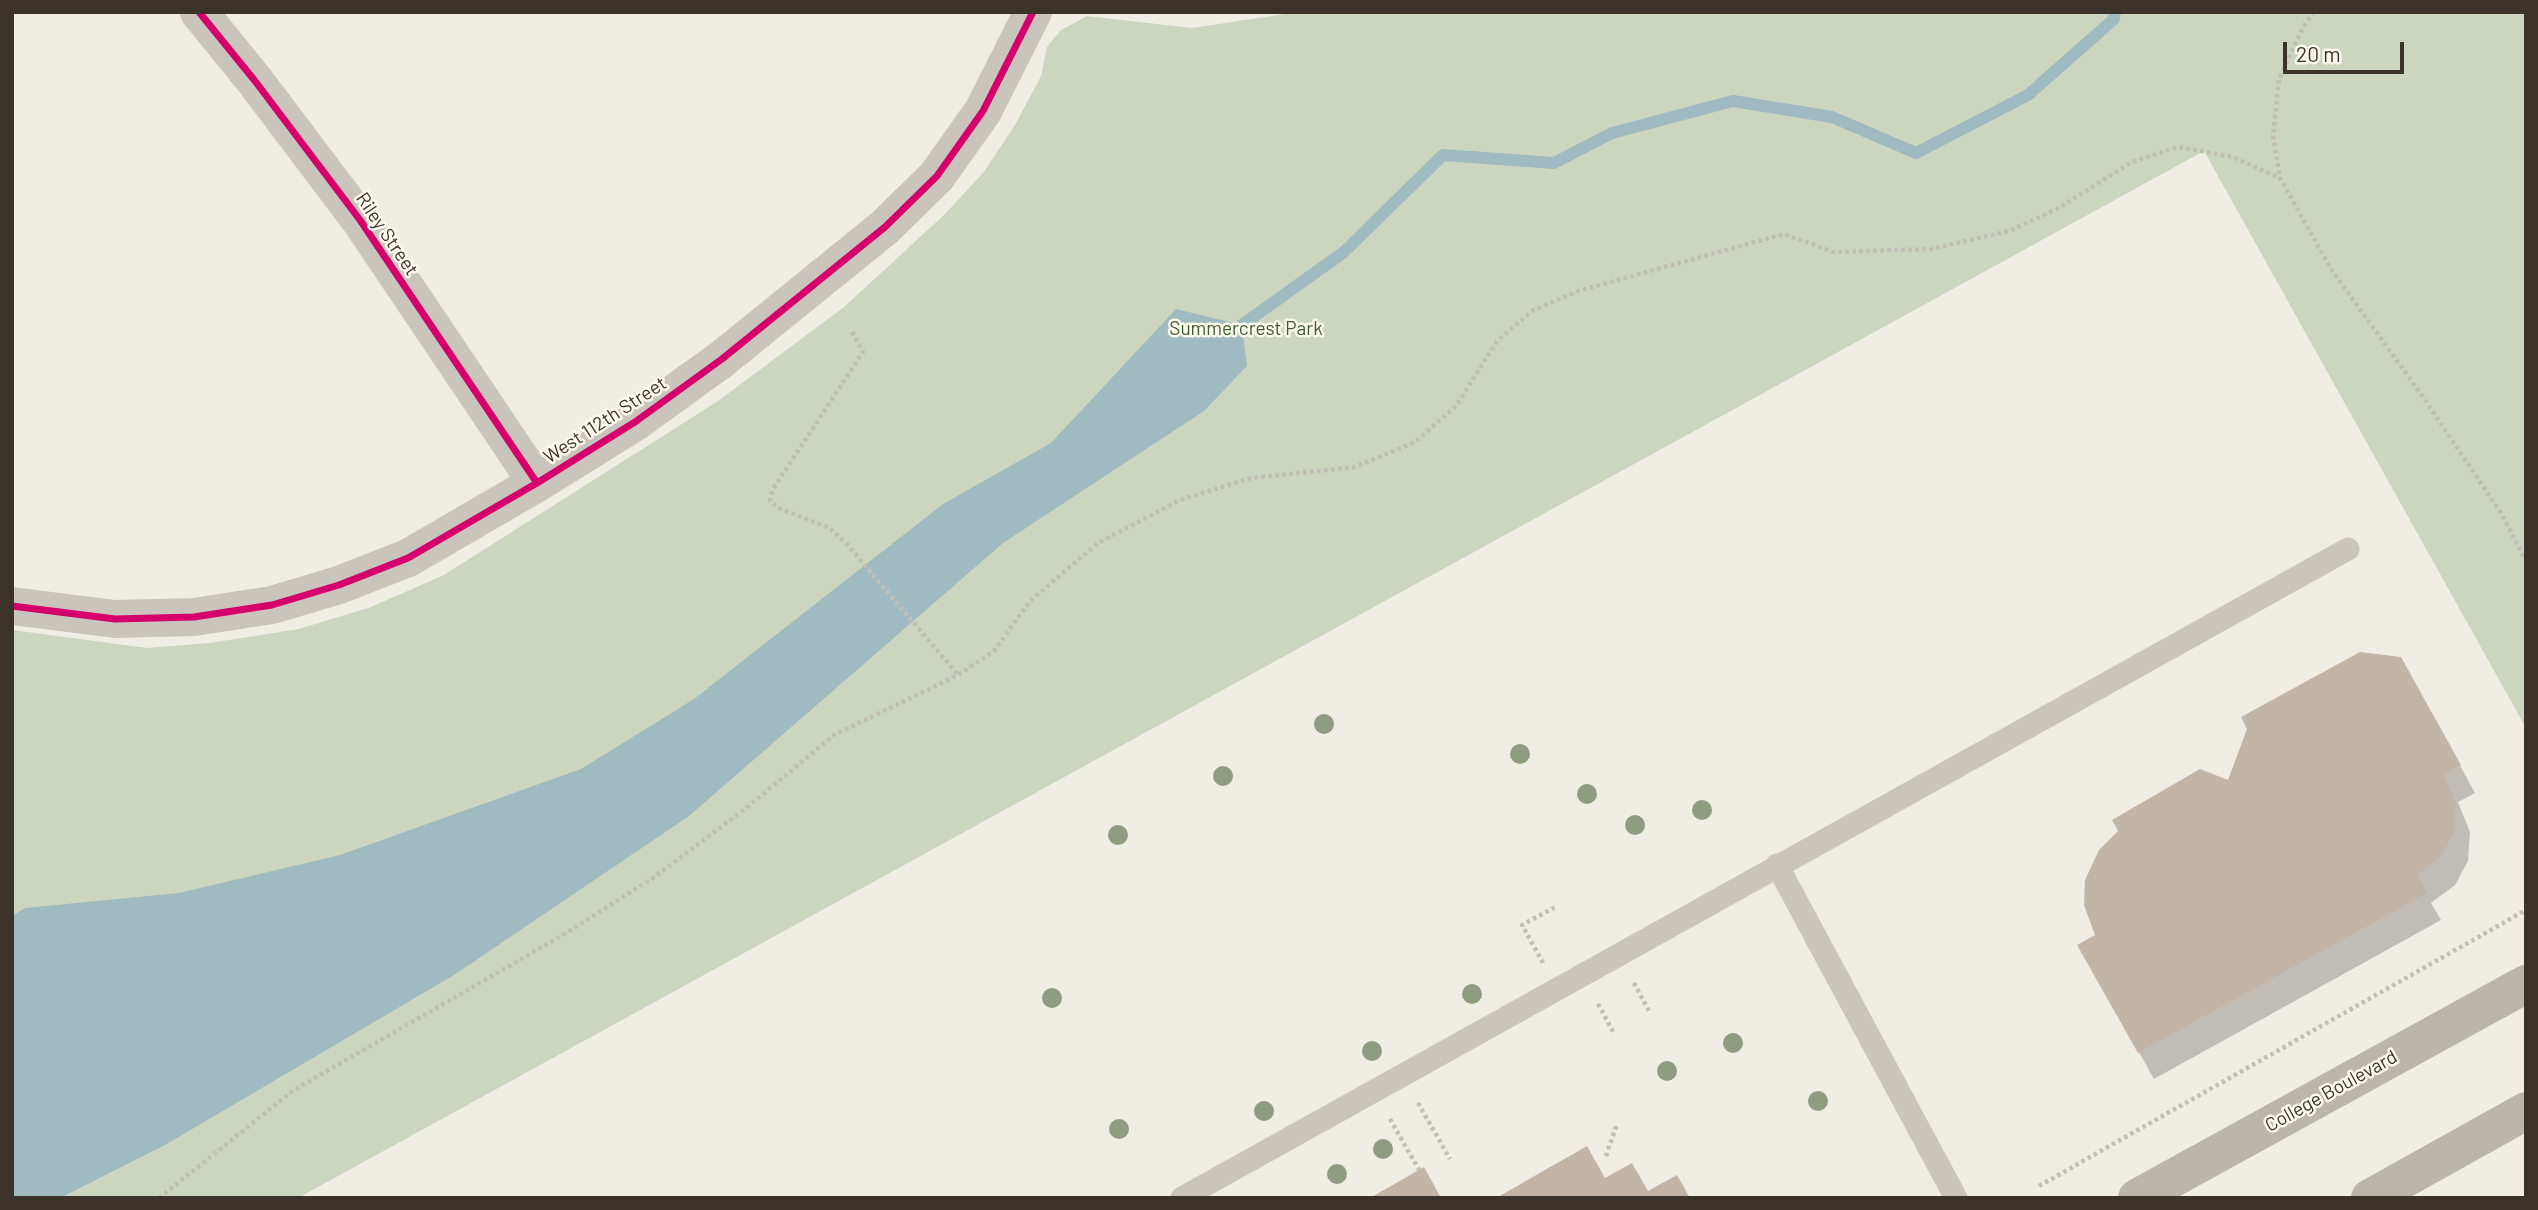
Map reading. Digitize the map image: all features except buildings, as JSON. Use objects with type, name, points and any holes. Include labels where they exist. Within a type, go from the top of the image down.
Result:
[{"type":"main road","name":"College Boulevard","points":[[2137,1198],[2526,984]]},
{"type":"main road","points":[[2370,1198],[2526,1111]]},
{"type":"street","name":"Riley Street","points":[[199,12],[360,220],[438,340],[537,483]]},
{"type":"street","name":"West 112th Street","points":[[12,606],[115,619],[194,617],[272,605],[339,585],[408,558],[537,483],[635,422],[722,359],[885,227],[937,176],[984,111],[1033,12]]},
{"type":"lane","points":[[1182,1198],[2348,550]]},
{"type":"lane","points":[[1777,865],[1956,1198]]},
{"type":"path","points":[[2315,12],[2303,27],[2279,79],[2273,136],[2280,178],[2331,269],[2494,502],[2526,561]]},
{"type":"path","points":[[159,1198],[294,1090],[563,935],[653,878],[746,809],[834,735],[958,675],[993,651],[1030,601],[1098,543],[1181,500],[1251,478],[1355,467],[1415,442],[1456,406],[1498,340],[1532,311],[1577,291],[1784,234],[1834,252],[1931,249],[2009,231],[2057,209],[2132,162],[2178,147],[2233,157],[2280,178]]},
{"type":"path","points":[[852,332],[863,352],[774,489],[770,501],[780,509],[828,527],[846,543],[958,675]]},
{"type":"path","points":[[2039,1186],[2526,911]]},
{"type":"path","points":[[1631,978],[1650,1013]]},
{"type":"path","points":[[1418,1104],[1450,1159]]},
{"type":"path","points":[[1390,1119],[1422,1175]]},
{"type":"path","points":[[1606,1156],[1617,1124]]},
{"type":"green space","name":"Summercrest Park","points":[[1298,12],[2526,12],[2526,728],[2204,151],[298,1198],[12,1198],[12,630],[147,648],[210,643],[299,629],[371,607],[444,575],[718,401],[844,307],[945,214],[983,173],[1015,125],[1041,76],[1047,47],[1061,30],[1087,16],[1192,28]]},
{"type":"water","points":[[1176,309],[1242,325],[1247,366],[1204,411],[1003,543],[689,816],[454,975],[165,1145],[60,1198],[12,1198],[12,916],[25,908],[179,893],[340,855],[581,769],[694,699],[943,504],[1051,443]]},
{"type":"waterway","points":[[1242,325],[1344,252],[1443,155],[1554,163],[1612,133],[1733,101],[1832,117],[1916,153],[2028,95],[2114,19],[2115,12]]},
{"type":"cycle path","points":[[199,12],[360,220],[537,483]]},
{"type":"cycle path","points":[[12,606],[115,619],[194,617],[272,605],[339,585],[408,558],[537,483],[635,422],[722,359],[885,227],[937,176],[983,111],[1033,12]]}]
